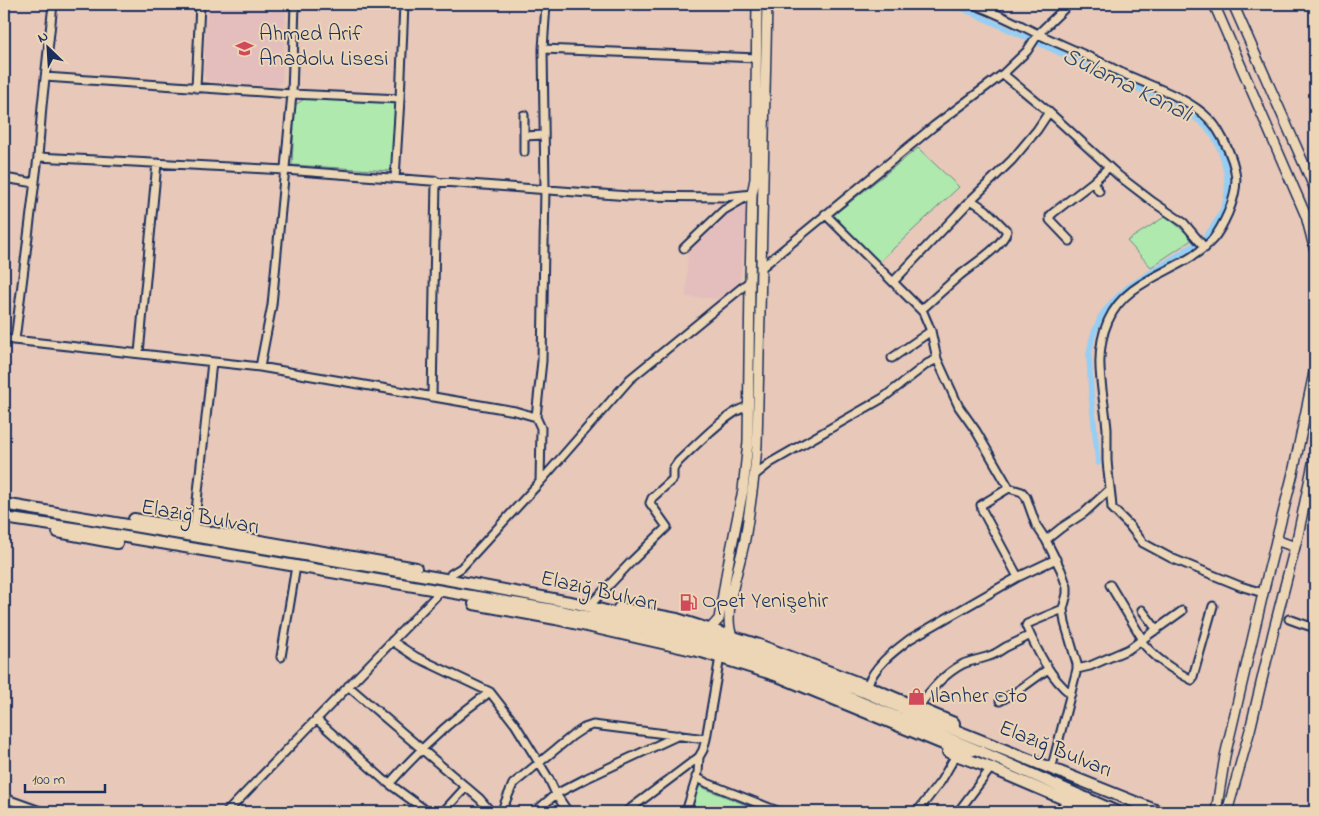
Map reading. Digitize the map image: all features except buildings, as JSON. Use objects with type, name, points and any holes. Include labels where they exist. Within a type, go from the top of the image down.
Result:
[{"type":"highway","points":[[4,504],[61,508],[451,574],[463,572],[677,619],[732,636],[867,686],[950,721],[982,741]]},
{"type":"highway","name":"Elazığ Bulvarı","points":[[4,504],[575,603],[716,639],[864,692],[1052,770],[1160,812]]},
{"type":"highway","points":[[4,518],[76,536],[436,596],[639,637],[720,657],[775,675],[955,749],[982,752]]},
{"type":"highway","name":"Elazığ Bulvarı","points":[[4,518],[79,529],[560,612],[642,628],[724,651],[790,673],[982,752],[1117,812]]},
{"type":"highway","points":[[927,737],[942,749],[1068,800],[1088,811]]},
{"type":"main road","points":[[710,629],[718,619],[743,490],[748,442],[750,281],[752,194],[755,179],[758,4]]},
{"type":"main road","points":[[732,636],[729,628],[729,610],[744,539],[755,475],[758,444],[767,4]]},
{"type":"main road","points":[[1214,4],[1306,216],[1315,251]]},
{"type":"main road","points":[[1233,4],[1315,189]]},
{"type":"main road","points":[[1216,812],[1225,756],[1293,473],[1315,368]]},
{"type":"main road","points":[[1227,812],[1250,730],[1295,547],[1315,454]]},
{"type":"main road","points":[[1276,540],[1295,547]]},
{"type":"street","points":[[15,340],[38,157],[53,4]]},
{"type":"street","points":[[196,88],[200,4]]},
{"type":"street","points":[[260,367],[272,305],[292,94],[296,4]]},
{"type":"street","points":[[396,178],[404,4]]},
{"type":"street","points":[[540,482],[541,428],[536,417],[542,361],[545,188],[543,49],[546,4]]},
{"type":"street","points":[[972,4],[1005,17],[1037,36],[1178,97],[1206,115],[1213,123],[1231,156],[1236,180],[1236,193],[1225,221],[1216,235],[1129,293],[1113,311],[1103,336],[1099,365],[1107,428],[1107,460],[1112,508],[1143,543],[1171,558],[1263,593]]},
{"type":"street","points":[[761,268],[934,126],[1003,74],[1027,51],[1037,36],[1069,4]]},
{"type":"street","points":[[543,49],[757,58]]},
{"type":"street","points":[[1003,74],[1050,112],[1119,176],[1184,223],[1202,244]]},
{"type":"street","points":[[45,77],[292,94],[400,99]]},
{"type":"street","points":[[894,282],[971,200],[1012,160],[1050,112]]},
{"type":"street","points":[[524,115],[524,152]]},
{"type":"street","points":[[524,136],[544,135]]},
{"type":"street","points":[[38,157],[284,170],[545,188],[629,196],[725,197],[752,194]]},
{"type":"street","points":[[139,353],[157,163]]},
{"type":"street","points":[[1070,241],[1050,220],[1050,216],[1109,167]]},
{"type":"street","points":[[4,178],[35,182]]},
{"type":"street","points":[[432,397],[436,181]]},
{"type":"street","points":[[1093,182],[1099,191]]},
{"type":"street","points":[[684,248],[724,210],[752,194]]},
{"type":"street","points":[[921,310],[960,275],[992,250],[1005,235],[1006,231],[986,210],[971,200]]},
{"type":"street","points":[[825,214],[921,310],[931,331],[938,359],[958,407],[976,431],[1009,488],[1022,492],[1026,496],[1036,525],[1056,559],[1067,587],[1063,610],[1077,669],[1052,770]]},
{"type":"street","points":[[463,572],[630,379],[750,281]]},
{"type":"street","points":[[892,358],[931,331]]},
{"type":"street","points":[[4,338],[260,367],[515,411],[536,417]]},
{"type":"street","points":[[755,475],[770,463],[883,398],[927,364],[938,359]]},
{"type":"street","points":[[194,529],[212,362]]},
{"type":"street","points":[[593,602],[667,526],[650,501],[673,479],[673,469],[678,462],[726,418],[748,407]]},
{"type":"street","points":[[1009,488],[981,505],[1018,577]]},
{"type":"street","points":[[1046,540],[1084,513],[1110,490]]},
{"type":"street","points":[[867,686],[869,679],[880,664],[910,640],[1018,577],[1056,559]]},
{"type":"street","points":[[281,657],[295,572]]},
{"type":"street","points":[[1110,585],[1150,653],[1163,664],[1192,680],[1213,606]]},
{"type":"street","points":[[227,812],[436,596]]},
{"type":"street","points":[[1063,610],[1026,626],[1048,669],[1062,688],[1071,694]]},
{"type":"street","points":[[1142,610],[1157,630]]},
{"type":"street","points":[[1077,669],[1090,666],[1129,649],[1182,611]]},
{"type":"street","points":[[1290,618],[1315,628]]},
{"type":"street","points":[[919,707],[932,689],[951,671],[972,660],[991,656],[1030,635]]},
{"type":"street","points":[[392,641],[425,661],[490,692],[515,724],[568,812]]},
{"type":"street","points":[[686,812],[696,777],[699,757],[706,739],[720,657]]},
{"type":"street","points":[[1000,701],[1048,669]]},
{"type":"street","points":[[348,686],[480,799],[492,812]]},
{"type":"street","points":[[390,783],[421,749],[460,714],[490,692]]},
{"type":"street","points":[[316,719],[384,780],[428,812]]},
{"type":"street","points":[[503,812],[513,784],[584,728],[593,725],[706,739]]},
{"type":"street","points":[[535,812],[556,794],[679,735]]},
{"type":"street","points":[[918,812],[941,781],[956,755]]},
{"type":"street","points":[[626,812],[699,757]]},
{"type":"street","points":[[958,812],[991,768]]},
{"type":"street","points":[[696,777],[780,812]]},
{"type":"street","points":[[443,812],[466,787]]},
{"type":"street","points":[[4,798],[43,812]]},
{"type":"street","points":[[1058,812],[1068,800]]},
{"type":"shaded area","name":"Ahmed Arif Anadolu Lisesi","points":[[207,4],[286,4],[282,82],[275,87],[208,81],[204,77]]},
{"type":"shaded area","points":[[739,201],[748,211],[740,282],[723,299],[686,297],[688,246]]},
{"type":"green space","points":[[306,98],[395,102],[392,171],[292,165],[295,105]]},
{"type":"green space","points":[[918,148],[959,187],[878,263],[834,215]]},
{"type":"green space","points":[[1166,216],[1193,239],[1151,267],[1127,241]]},
{"type":"green space","points":[[697,787],[701,787],[764,812],[692,812]]},
{"type":"waterway","name":"Sulama Kanalı","points":[[953,4],[1182,109],[1206,126],[1214,137],[1222,155],[1227,175],[1227,195],[1225,204],[1211,230],[1205,238],[1128,287],[1101,316],[1093,335],[1089,353],[1098,463]]},
{"type":"place","name":"Ahmed Arif Anadolu Lisesi","points":[[245,48]]},
{"type":"place","name":"Opet Yenişehir","points":[[688,602]]},
{"type":"place","name":"Ilanher Oto","points":[[916,697]]}]
